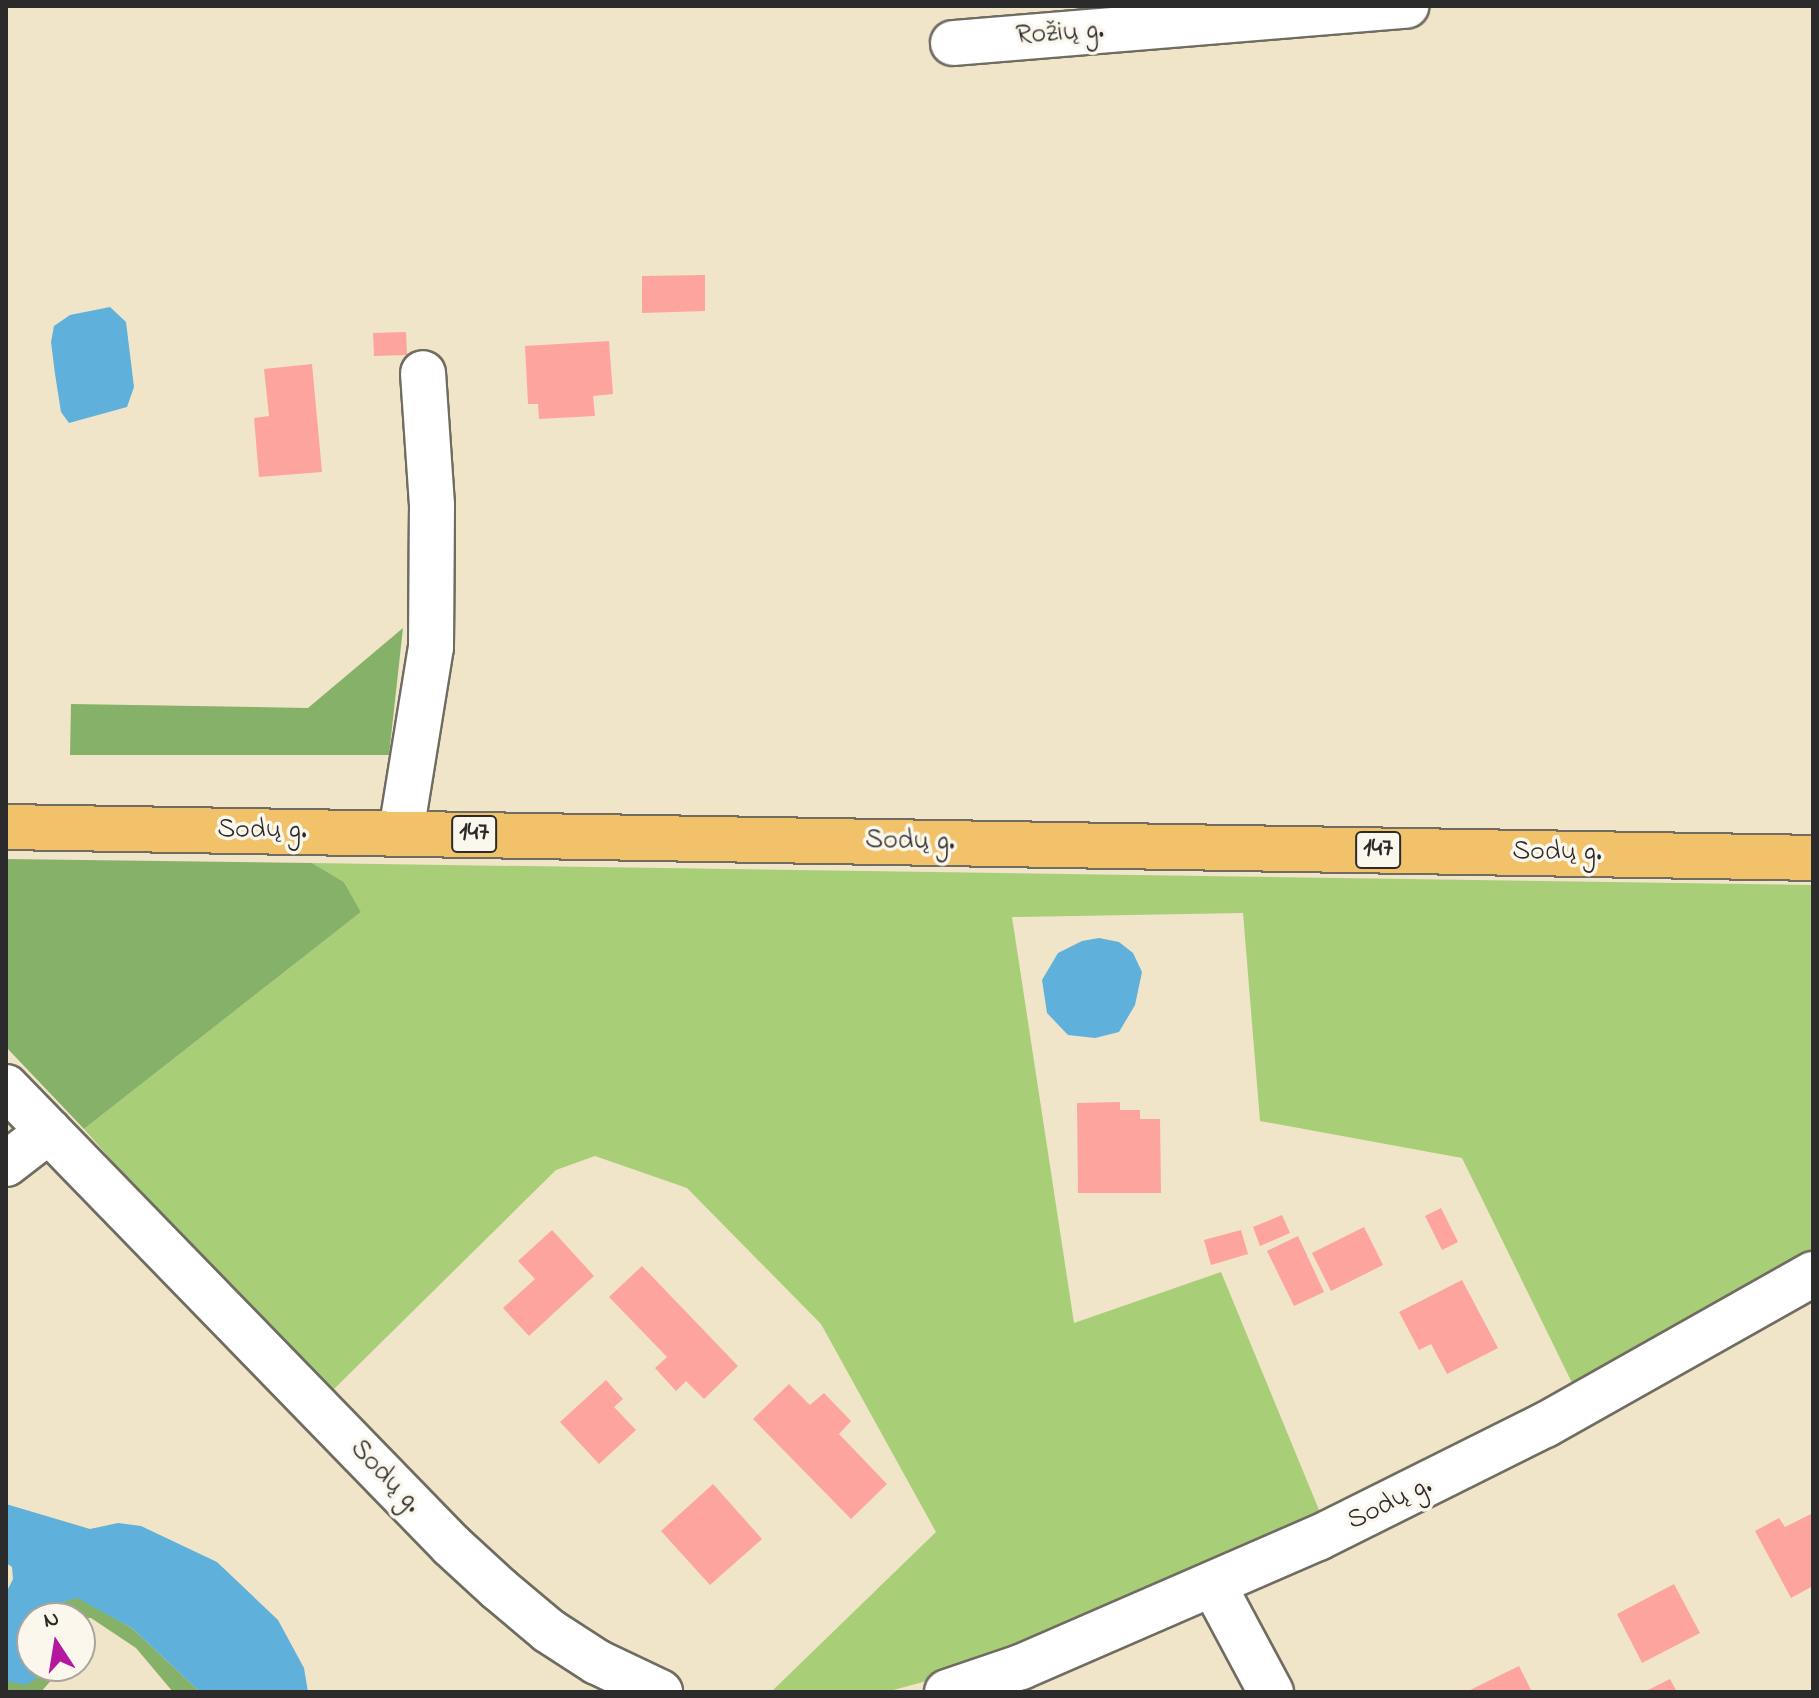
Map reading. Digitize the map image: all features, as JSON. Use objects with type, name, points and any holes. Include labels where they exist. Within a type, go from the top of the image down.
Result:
[{"type":"main road","name":"Sodų g.","points":[[6,827],[1813,858]]},
{"type":"street","name":"Rožių g.","points":[[953,43],[1406,6]]},
{"type":"street","points":[[401,832],[431,647],[432,505],[423,373]]},
{"type":"street","name":"Sodų g.","points":[[6,1087],[451,1545],[549,1631],[597,1662],[660,1692]]},
{"type":"street","points":[[6,1164],[49,1131]]},
{"type":"street","name":"Sodų g.","points":[[947,1692],[1021,1667],[1318,1538],[1504,1446],[1813,1274]]},
{"type":"street","points":[[1213,1584],[1271,1692]]},
{"type":"green space","points":[[403,628],[389,755],[70,755],[71,704],[308,708]]},
{"type":"green space","points":[[6,859],[312,863],[344,882],[361,912],[84,1129],[6,1047]]},
{"type":"green space","points":[[312,863],[1813,885],[1813,1263],[1578,1395],[1462,1158],[1260,1121],[1243,913],[1012,917],[1074,1323],[1221,1272],[1324,1522],[1101,1617],[923,1682],[886,1692],[771,1692],[936,1532],[821,1324],[687,1188],[595,1156],[556,1170],[334,1389],[187,1246],[84,1129],[361,912],[344,882]]},
{"type":"green space","points":[[77,1597],[86,1602],[63,1602]]},
{"type":"green space","points":[[96,1608],[132,1628],[200,1692],[173,1692],[136,1648],[96,1621]]},
{"type":"green space","points":[[6,1681],[50,1682],[41,1692],[6,1692]]},
{"type":"water","points":[[110,307],[126,322],[134,387],[127,407],[69,423],[61,412],[55,374],[51,342],[54,326],[70,315]]},
{"type":"water","points":[[1099,938],[1119,942],[1133,953],[1142,972],[1135,1005],[1119,1032],[1095,1038],[1068,1035],[1047,1013],[1042,980],[1058,953],[1082,941]]},
{"type":"water","points":[[6,1504],[90,1529],[118,1523],[141,1526],[217,1562],[278,1620],[304,1668],[308,1692],[200,1692],[132,1628],[96,1608],[96,1602],[84,1602],[77,1598],[63,1602],[16,1602],[16,1682],[30,1682],[26,1685],[6,1681],[6,1593],[13,1579],[12,1567],[6,1563]]},
{"type":"building","points":[[705,275],[705,311],[642,313],[642,276]]},
{"type":"building","points":[[406,332],[407,355],[374,356],[373,333]]},
{"type":"building","points":[[609,341],[613,394],[593,396],[595,416],[539,419],[538,404],[528,404],[525,346]]},
{"type":"building","points":[[312,364],[322,472],[259,477],[254,418],[269,416],[264,369]]},
{"type":"building","points":[[1120,1102],[1120,1110],[1140,1110],[1140,1119],[1160,1119],[1161,1193],[1078,1193],[1077,1103]]},
{"type":"building","points":[[1441,1208],[1458,1242],[1442,1250],[1425,1216]]},
{"type":"building","points":[[1282,1215],[1290,1233],[1260,1246],[1253,1227]]},
{"type":"building","points":[[1364,1227],[1383,1265],[1331,1291],[1312,1253]]},
{"type":"building","points":[[552,1230],[594,1276],[529,1336],[503,1308],[535,1279],[518,1261]]},
{"type":"building","points":[[1241,1230],[1248,1254],[1211,1265],[1204,1240]]},
{"type":"building","points":[[1298,1236],[1324,1292],[1294,1306],[1267,1251]]},
{"type":"building","points":[[642,1266],[738,1366],[704,1399],[686,1381],[676,1391],[655,1368],[667,1357],[609,1297]]},
{"type":"building","points":[[1462,1280],[1498,1348],[1447,1374],[1431,1344],[1419,1350],[1399,1312]]},
{"type":"building","points":[[606,1380],[623,1399],[614,1407],[636,1430],[599,1464],[560,1422]]},
{"type":"building","points":[[789,1384],[810,1405],[824,1393],[851,1421],[839,1434],[887,1484],[851,1519],[753,1419]]},
{"type":"building","points":[[713,1484],[762,1539],[710,1585],[661,1531]]},
{"type":"building","points":[[1813,1513],[1813,1586],[1791,1598],[1755,1531],[1779,1518],[1785,1527]]},
{"type":"building","points":[[1674,1584],[1700,1633],[1642,1663],[1617,1614]]},
{"type":"building","points":[[1519,1666],[1532,1692],[1466,1692]]},
{"type":"building","points":[[1670,1679],[1677,1692],[1644,1692]]}]
